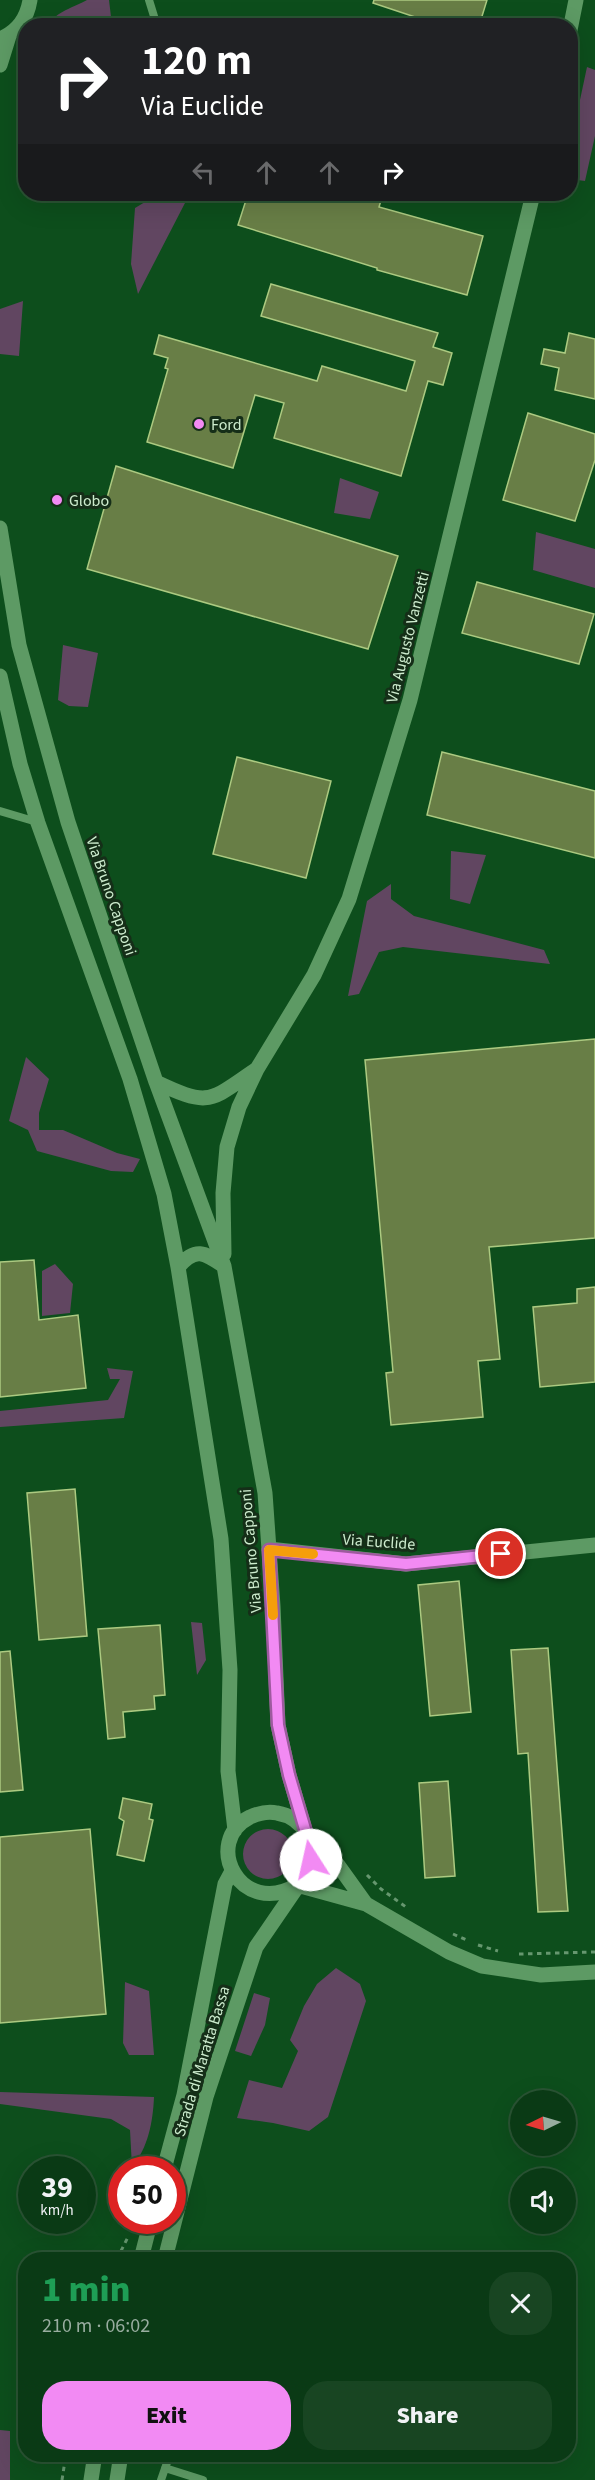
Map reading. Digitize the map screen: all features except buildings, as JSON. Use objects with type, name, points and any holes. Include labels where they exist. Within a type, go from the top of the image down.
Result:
[{"type":"main road","points":[[24,18],[30,0]]},
{"type":"main road","points":[[572,18],[576,0]]},
{"type":"main road","points":[[0,64],[4,38],[18,27]]},
{"type":"main road","name":"Via Augusto Vanzetti","points":[[224,1266],[223,1192],[227,1147],[239,1107],[257,1069],[314,975],[349,899],[410,700],[531,201]]},
{"type":"main road","name":"Via Bruno Capponi","points":[[0,528],[19,645],[68,822],[156,1082],[224,1266],[265,1493],[278,1725],[306,1833]]},
{"type":"main road","name":"Via Bruno Capponi","points":[[0,676],[20,764],[38,823],[130,1079],[164,1194],[178,1267],[221,1539],[230,1670],[228,1771],[235,1830]]},
{"type":"main road","name":"Via Augusto Vanzetti","points":[[156,1082],[186,1096],[202,1100],[218,1095],[257,1069]]},
{"type":"main road","points":[[178,1267],[187,1256],[199,1252],[207,1254],[224,1266]]},
{"type":"main road","name":"Via Euclide","points":[[269,1550],[406,1564],[595,1545]]},
{"type":"main road","points":[[306,1833],[311,1860],[306,1874],[297,1885],[286,1891],[261,1894],[244,1886],[232,1871],[228,1851],[235,1830],[257,1813],[271,1811],[285,1814],[297,1822],[338,1865],[366,1904]]},
{"type":"main road","name":"Strada di Maratta Bassa","points":[[168,2156],[184,2095],[225,1884],[232,1871]]},
{"type":"main road","points":[[297,1885],[366,1904],[449,1952],[483,1966],[541,1975],[595,1972]]},
{"type":"main road","name":"Strada di Maratta Bassa","points":[[169,2252],[206,2097],[256,1947],[297,1885]]},
{"type":"main road","points":[[143,2252],[147,2234]]},
{"type":"main road","points":[[91,2480],[94,2462]]},
{"type":"main road","points":[[117,2480],[120,2462]]},
{"type":"lane","points":[[149,0],[155,18]]},
{"type":"lane","points":[[0,811],[38,823]]},
{"type":"lane","points":[[161,2480],[167,2462]]},
{"type":"lane","points":[[165,2468],[203,2480]]},
{"type":"path","points":[[366,1875],[381,1889],[407,1907]]},
{"type":"path","points":[[451,1933],[478,1945],[503,1952]]},
{"type":"path","points":[[513,1953],[533,1955],[595,1952]]},
{"type":"path","points":[[120,2252],[130,2234]]},
{"type":"path","points":[[62,2480],[65,2462]]},
{"type":"shaded area","points":[[87,0],[109,0],[111,18],[55,18]]},
{"type":"shaded area","points":[[587,67],[595,70],[595,136],[585,181],[578,180],[578,109]]},
{"type":"shaded area","points":[[147,201],[185,203],[138,294],[131,264],[135,208]]},
{"type":"shaded area","points":[[23,301],[19,356],[0,354],[0,309]]},
{"type":"shaded area","points":[[340,478],[379,492],[370,519],[334,513]]},
{"type":"shaded area","points":[[536,532],[595,549],[595,588],[533,570]]},
{"type":"shaded area","points":[[63,645],[98,653],[88,707],[69,706],[58,700]]},
{"type":"shaded area","points":[[451,851],[486,855],[470,904],[450,899]]},
{"type":"shaded area","points":[[391,884],[391,899],[414,916],[544,950],[550,964],[403,947],[379,952],[359,994],[348,996],[367,901]]},
{"type":"shaded area","points":[[26,1057],[49,1079],[39,1113],[39,1130],[63,1130],[117,1153],[140,1159],[133,1172],[111,1171],[37,1151],[28,1130],[9,1121]]},
{"type":"shaded area","points":[[55,1264],[73,1284],[70,1313],[42,1316],[42,1271]]},
{"type":"shaded area","points":[[107,1368],[133,1371],[124,1418],[0,1427],[0,1411],[108,1400],[120,1379],[110,1379]]},
{"type":"shaded area","points":[[191,1622],[202,1623],[206,1660],[197,1675]]},
{"type":"shaded area","points":[[263,1829],[273,1829],[286,1836],[293,1849],[293,1859],[286,1872],[273,1879],[263,1879],[254,1875],[247,1868],[243,1859],[243,1849],[247,1840],[254,1833]]},
{"type":"shaded area","points":[[336,1968],[360,1984],[366,2001],[328,2117],[309,2131],[237,2118],[249,2080],[282,2088],[298,2051],[290,2040],[304,2006],[317,1984]]},
{"type":"shaded area","points":[[125,1982],[149,1991],[154,2055],[129,2055],[123,2043]]},
{"type":"shaded area","points":[[254,1993],[270,1998],[265,2025],[251,2056],[235,2051]]},
{"type":"shaded area","points":[[0,2092],[154,2097],[149,2134],[140,2156],[131,2156],[130,2130],[111,2119],[0,2104]]},
{"type":"shaded area","points":[[0,2430],[10,2431],[10,2480],[0,2480]]},
{"type":"slow traffic","points":[[273,1615],[269,1550],[313,1554]]},
{"type":"place","name":"Ford","points":[[199,424]]},
{"type":"place","name":"Globo","points":[[57,500]]},
{"type":"route","points":[[311,1860],[310,1846],[289,1775],[278,1725],[269,1550],[406,1564],[501,1554]]}]
